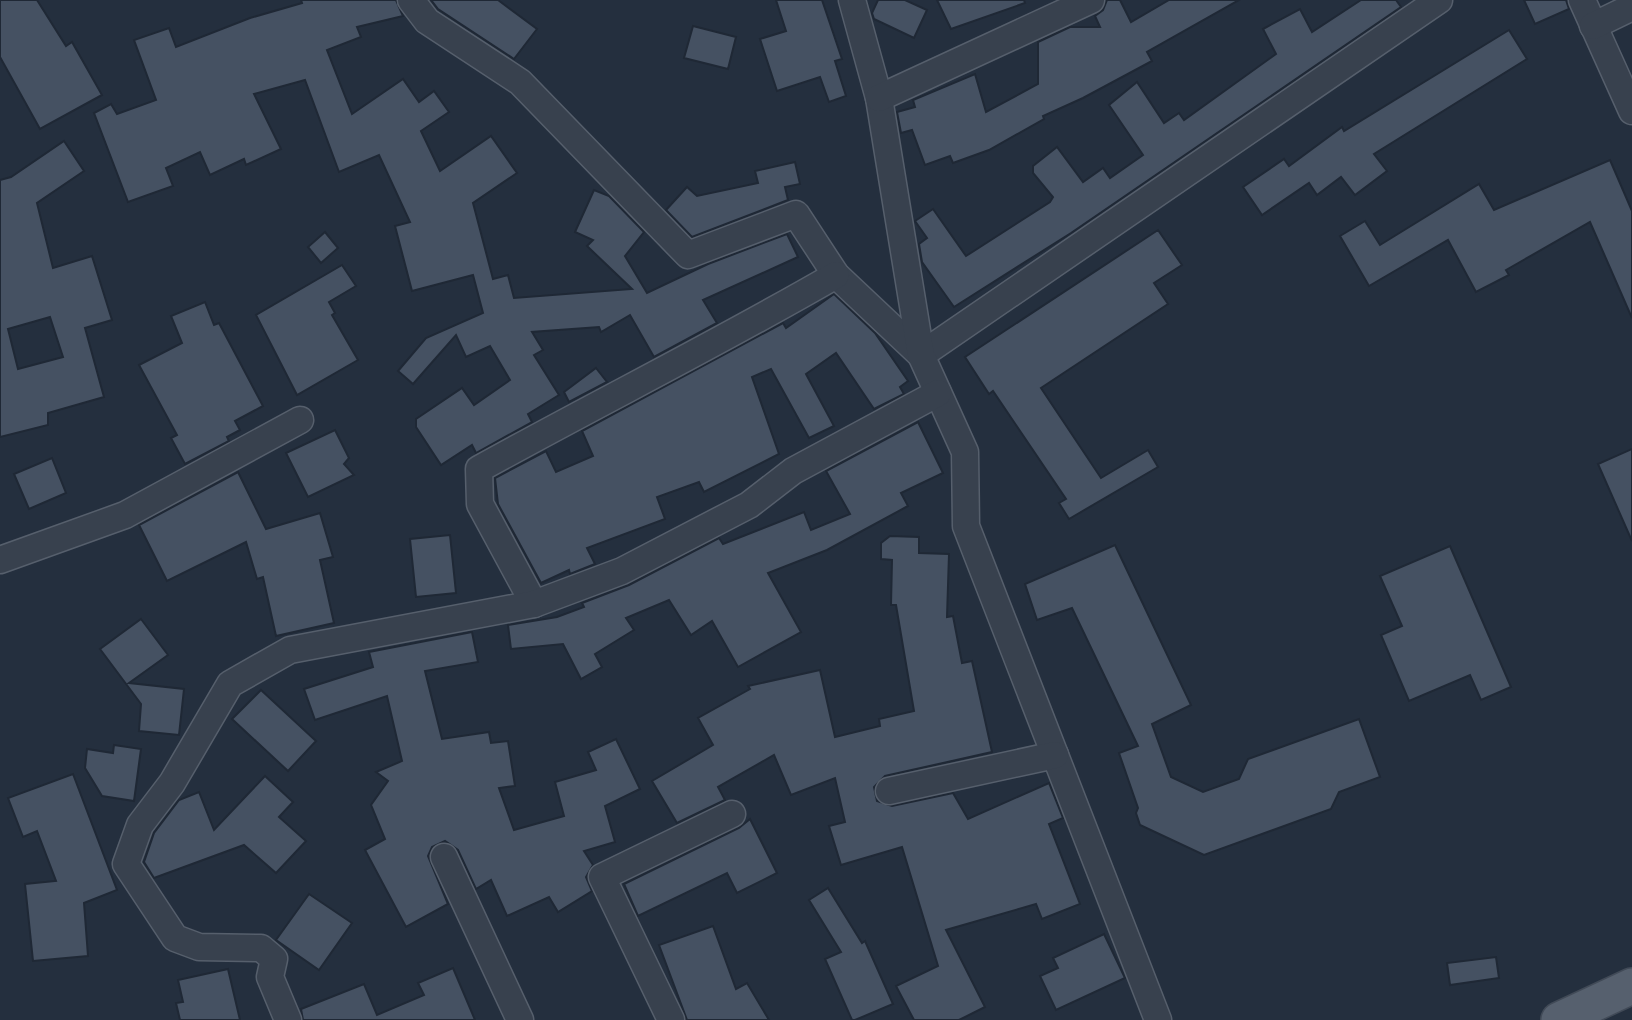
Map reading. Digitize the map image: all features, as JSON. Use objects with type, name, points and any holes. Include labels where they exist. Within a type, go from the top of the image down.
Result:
[{"type":"main road","points":[[1559,1020],[1632,986]]},
{"type":"street","points":[[411,0],[427,21],[520,82],[688,255],[796,214],[836,275],[921,355]]},
{"type":"street","points":[[852,0],[879,98],[921,355],[965,452],[966,526],[1158,1020]]},
{"type":"street","points":[[879,98],[1091,0]]},
{"type":"street","points":[[921,355],[1439,0]]},
{"type":"street","points":[[1582,0],[1632,111]]},
{"type":"street","points":[[1593,26],[1632,7]]},
{"type":"street","points":[[534,604],[480,503],[479,469],[602,401],[723,341],[836,275]]},
{"type":"street","points":[[288,1020],[270,977],[274,959],[261,948],[199,947],[175,937],[126,864],[140,825],[172,783],[230,684],[289,650],[534,604],[622,571],[749,505],[793,471],[938,393]]},
{"type":"street","points":[[0,560],[125,515],[300,420]]},
{"type":"street","points":[[889,791],[1055,755]]},
{"type":"street","points":[[671,1020],[602,877],[732,814]]},
{"type":"street","points":[[444,857],[520,1020]]},
{"type":"building","points":[[0,0],[37,0],[66,46],[72,42],[102,95],[40,129],[0,57]]},
{"type":"building","points":[[301,0],[396,0],[403,16],[357,27],[361,37],[327,50],[352,114],[403,79],[419,102],[434,91],[449,112],[421,131],[440,171],[491,136],[517,173],[473,203],[493,279],[508,275],[514,298],[632,289],[587,246],[593,240],[575,232],[594,190],[609,196],[644,232],[625,256],[647,293],[708,264],[787,234],[798,257],[703,300],[717,323],[654,357],[630,315],[601,332],[599,327],[532,332],[543,350],[534,355],[559,395],[528,414],[532,422],[476,453],[472,445],[441,465],[416,427],[416,419],[462,388],[474,405],[510,380],[490,346],[466,357],[456,335],[413,384],[398,371],[426,338],[483,313],[473,275],[412,291],[395,226],[410,222],[379,155],[339,172],[305,80],[254,94],[281,149],[246,165],[244,159],[210,175],[200,152],[166,168],[173,186],[128,202],[94,113],[111,104],[117,114],[156,100],[134,40],[169,28],[176,47],[250,18],[302,3]]},
{"type":"building","points":[[431,0],[498,0],[537,29],[514,59],[438,9]]},
{"type":"building","points":[[776,0],[822,0],[842,59],[835,61],[846,96],[829,102],[820,77],[777,91],[760,39],[786,31]]},
{"type":"building","points":[[878,0],[905,0],[927,10],[914,38],[874,19],[872,13]]},
{"type":"building","points":[[937,0],[1024,0],[1025,3],[951,29]]},
{"type":"building","points":[[1107,0],[1120,0],[1131,22],[1169,0],[1239,0],[1147,52],[1152,61],[1043,116],[1044,119],[989,150],[953,163],[950,156],[925,165],[912,130],[901,133],[897,112],[915,107],[913,100],[975,74],[986,112],[1038,84],[1038,42],[1070,27],[1100,27],[1095,16],[1103,10]]},
{"type":"building","points":[[1361,0],[1396,0],[1401,7],[1071,233],[954,307],[922,262],[919,244],[927,238],[915,221],[933,209],[966,256],[1050,202],[1053,197],[1033,173],[1033,166],[1057,147],[1083,182],[1103,168],[1110,178],[1143,155],[1109,105],[1137,82],[1164,123],[1179,113],[1184,120],[1276,54],[1263,29],[1300,9],[1312,32]]},
{"type":"building","points":[[1524,0],[1566,0],[1569,9],[1535,24]]},
{"type":"building","points":[[693,26],[736,37],[728,69],[684,58]]},
{"type":"building","points":[[1509,30],[1527,59],[1374,154],[1387,171],[1355,195],[1341,177],[1317,195],[1309,183],[1262,215],[1243,187],[1284,159],[1289,166],[1342,127],[1344,131]]},
{"type":"building","points":[[64,141],[84,171],[37,203],[53,268],[92,256],[112,320],[85,328],[104,397],[48,413],[48,425],[0,437],[0,180],[11,177]],"holes":[[[50,317],[63,357],[18,369],[8,329]]]},
{"type":"building","points":[[1610,160],[1632,211],[1632,318],[1590,222],[1506,270],[1509,275],[1476,292],[1448,240],[1369,286],[1340,236],[1365,221],[1380,245],[1479,184],[1494,210]]},
{"type":"building","points":[[795,162],[800,184],[785,187],[788,200],[692,237],[666,210],[687,187],[697,196],[758,183],[755,171]]},
{"type":"building","points":[[1158,230],[1182,265],[1154,283],[1168,304],[1041,388],[1101,478],[1148,450],[1158,467],[1069,519],[1059,503],[1066,499],[993,391],[989,394],[965,357]]},
{"type":"building","points":[[325,232],[338,248],[321,263],[308,247]]},
{"type":"building","points":[[342,265],[356,286],[329,302],[335,313],[332,315],[358,360],[297,395],[256,315]]},
{"type":"building","points":[[834,294],[875,333],[908,381],[900,387],[904,394],[874,409],[836,353],[806,374],[834,426],[809,438],[771,369],[752,377],[779,454],[704,492],[699,482],[657,497],[665,519],[587,548],[595,564],[570,574],[569,570],[541,583],[498,504],[495,478],[546,451],[556,472],[593,456],[582,431],[783,323],[786,328]]},
{"type":"building","points":[[205,302],[214,325],[219,323],[263,406],[235,421],[240,430],[227,437],[229,441],[185,464],[171,438],[177,435],[139,365],[182,343],[171,316]]},
{"type":"building","points":[[596,368],[607,382],[569,402],[564,392]]},
{"type":"building","points":[[918,422],[943,473],[901,493],[908,506],[827,550],[768,573],[801,632],[738,667],[712,621],[691,635],[669,600],[626,618],[634,630],[595,654],[602,667],[581,679],[563,644],[511,649],[508,625],[557,617],[584,607],[582,603],[629,585],[719,538],[723,544],[804,512],[811,530],[850,514],[826,471]]},
{"type":"building","points":[[335,430],[349,458],[344,464],[354,475],[308,497],[286,453]]},
{"type":"building","points":[[1632,449],[1632,541],[1598,464]]},
{"type":"building","points":[[52,458],[66,493],[29,509],[14,474]]},
{"type":"building","points":[[238,472],[266,529],[320,513],[333,557],[320,560],[334,623],[276,636],[263,577],[257,579],[246,542],[167,581],[139,525]]},
{"type":"building","points":[[450,535],[456,593],[416,597],[410,539]]},
{"type":"building","points":[[890,536],[919,537],[919,553],[949,554],[947,617],[953,616],[962,663],[972,661],[992,752],[885,776],[874,787],[877,801],[892,806],[953,793],[968,819],[1049,783],[1063,818],[1049,824],[1080,904],[1042,919],[1036,904],[946,930],[985,1007],[959,1020],[914,1020],[896,986],[938,966],[902,847],[841,865],[829,826],[845,822],[835,778],[791,795],[774,755],[718,787],[725,800],[677,823],[652,781],[713,745],[698,718],[750,689],[748,686],[820,670],[835,737],[880,726],[879,719],[914,711],[896,605],[891,605],[892,560],[881,559],[881,543]]},
{"type":"building","points":[[1115,545],[1191,705],[1152,724],[1171,777],[1203,792],[1239,779],[1248,759],[1359,719],[1380,777],[1339,792],[1331,809],[1204,855],[1140,825],[1136,813],[1138,808],[1119,753],[1138,746],[1072,608],[1037,620],[1025,584]]},
{"type":"building","points":[[1450,546],[1511,687],[1481,700],[1470,675],[1409,701],[1381,635],[1402,626],[1380,576]]},
{"type":"building","points":[[141,619],[168,655],[129,683],[184,689],[179,735],[139,731],[141,704],[100,649]]},
{"type":"building","points":[[472,632],[478,662],[425,671],[442,739],[489,732],[491,743],[508,741],[515,786],[499,788],[514,830],[564,816],[555,782],[596,770],[588,752],[616,739],[640,789],[605,806],[615,842],[584,851],[593,865],[586,877],[592,891],[558,912],[549,897],[507,916],[491,880],[476,889],[458,850],[445,841],[432,847],[428,856],[448,904],[406,927],[365,850],[385,839],[371,805],[388,781],[376,772],[402,761],[387,696],[315,720],[304,689],[373,667],[369,652]]},
{"type":"building","points":[[261,690],[316,741],[288,771],[232,719]]},
{"type":"building","points":[[114,745],[141,749],[134,801],[102,796],[85,768],[87,749],[113,753]]},
{"type":"building","points":[[73,774],[117,890],[84,903],[88,956],[33,961],[25,884],[56,881],[37,831],[23,837],[8,798]]},
{"type":"building","points":[[265,776],[293,802],[279,817],[306,841],[276,873],[244,845],[154,878],[144,862],[154,833],[179,800],[199,792],[214,830]]},
{"type":"building","points":[[750,819],[777,873],[737,893],[727,873],[638,916],[624,884],[739,828]]},
{"type":"building","points":[[828,888],[862,943],[865,941],[893,1004],[855,1020],[852,1020],[825,959],[841,952],[809,900]]},
{"type":"building","points":[[309,894],[352,923],[319,970],[276,940]]},
{"type":"building","points":[[713,926],[736,989],[747,983],[769,1020],[687,1020],[659,945]]},
{"type":"building","points":[[1104,934],[1125,978],[1056,1010],[1040,976],[1058,968],[1053,958]]},
{"type":"building","points":[[1496,957],[1499,978],[1450,985],[1447,963]]},
{"type":"building","points":[[453,968],[475,1020],[303,1020],[301,1009],[364,984],[377,1015],[424,995],[418,983]]},
{"type":"building","points":[[228,969],[240,1020],[180,1020],[176,1003],[183,1002],[178,980]]}]
